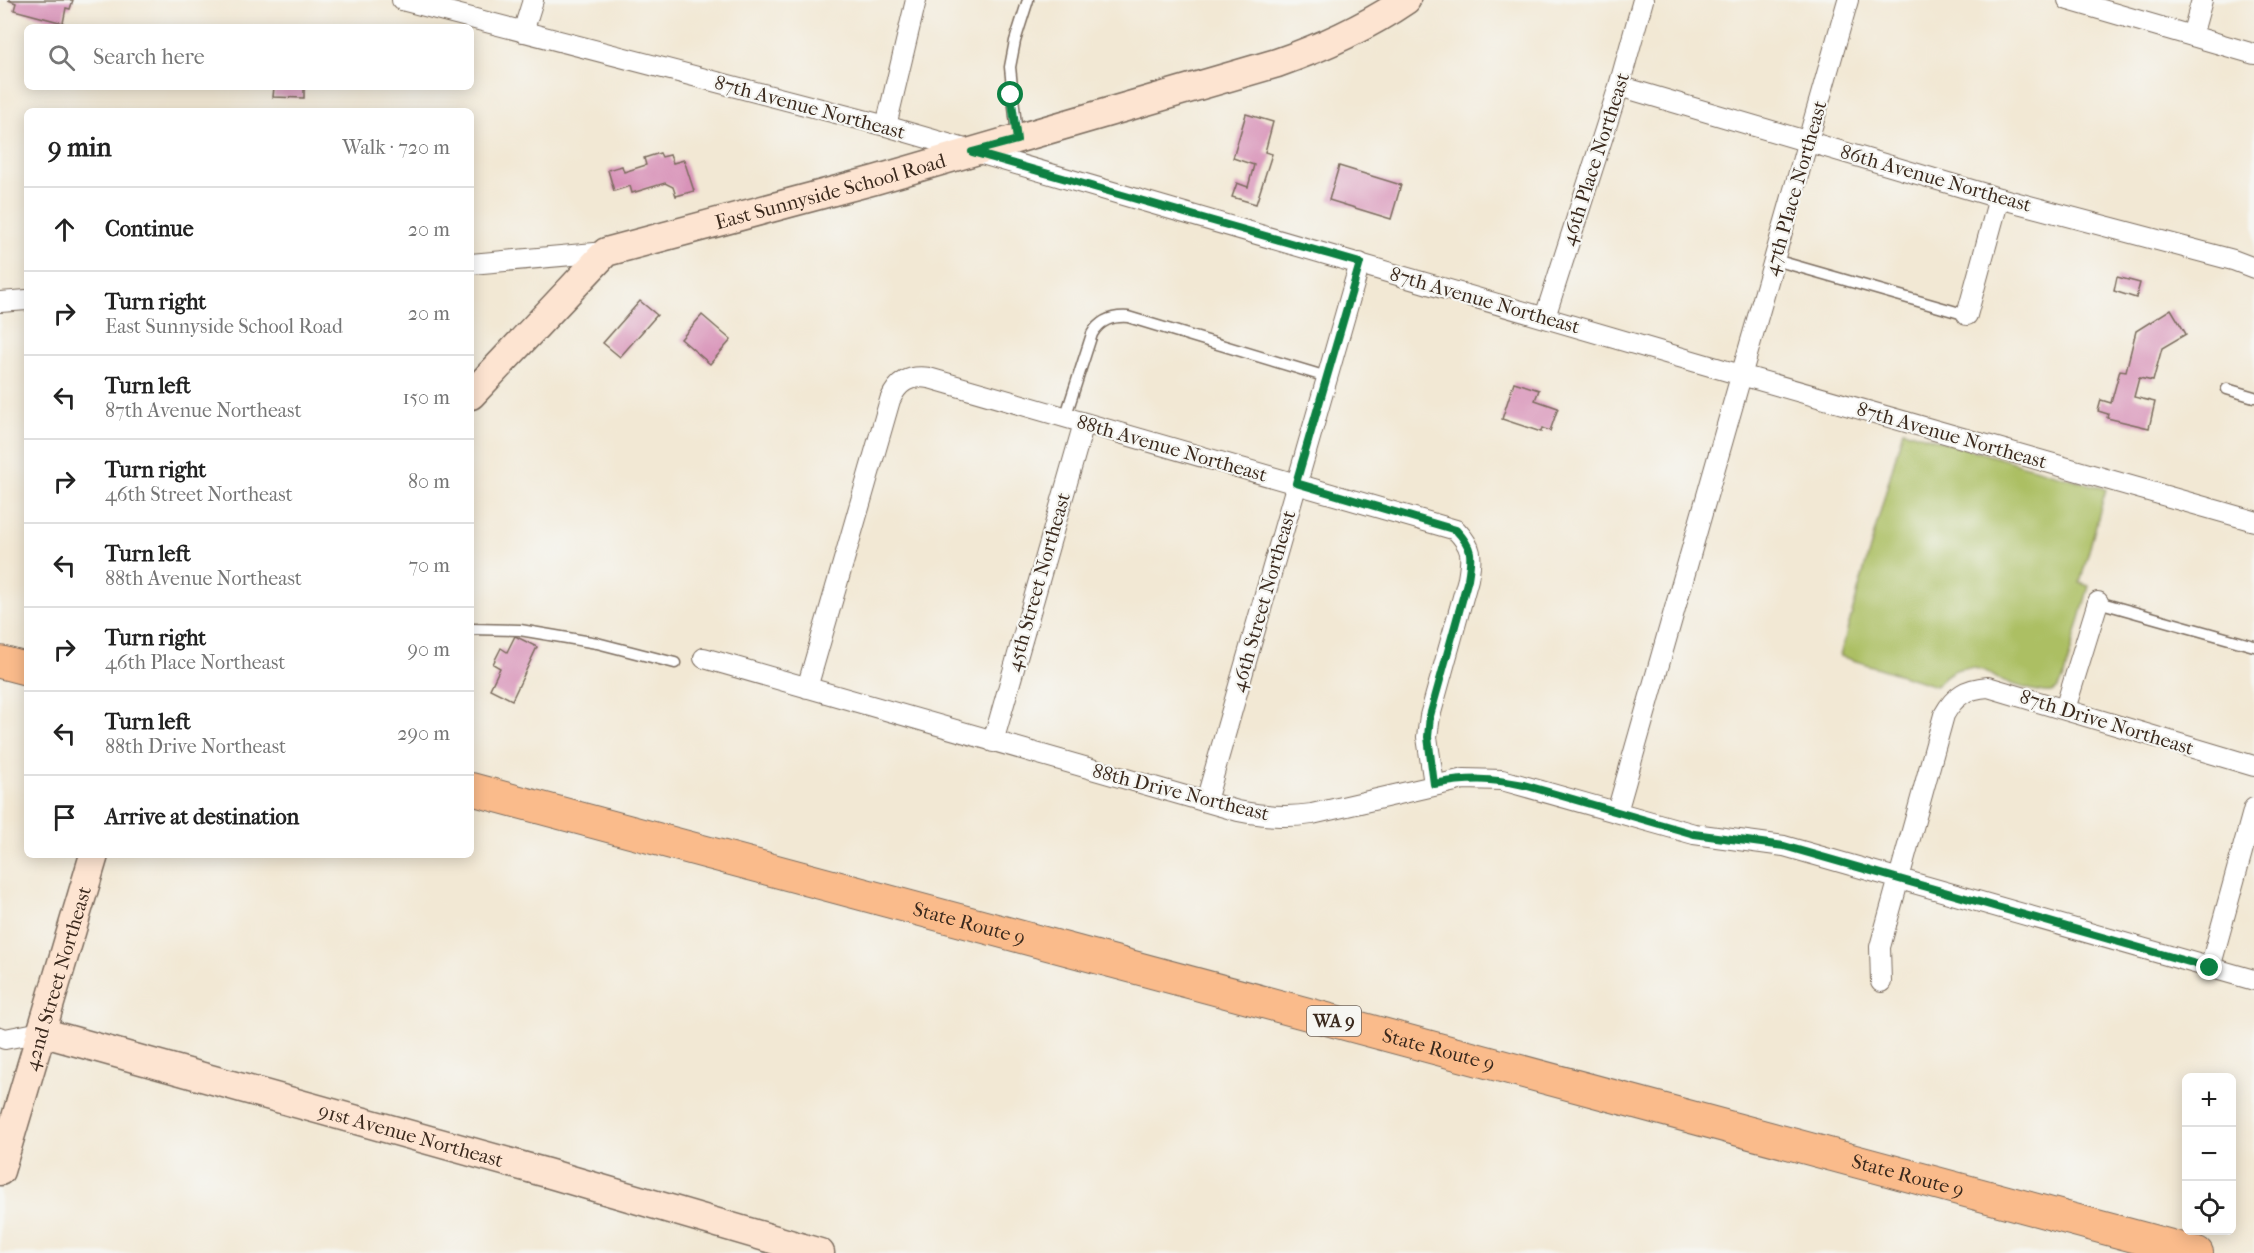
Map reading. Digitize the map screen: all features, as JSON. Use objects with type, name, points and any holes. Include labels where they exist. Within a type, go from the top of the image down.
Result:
[{"type":"main road","points":[[0,662],[24,668]]},
{"type":"main road","name":"State Route 9","points":[[474,790],[2197,1253]]},
{"type":"street","name":"87th Avenue Northeast","points":[[402,0],[886,126],[1741,375],[2254,521]]},
{"type":"street","points":[[523,32],[533,0]]},
{"type":"street","points":[[886,126],[916,0]]},
{"type":"street","name":"East Sunnyside School Road","points":[[606,252],[1017,140],[1314,50],[1361,28],[1406,0]]},
{"type":"street","name":"46th Place Northeast","points":[[1545,317],[1619,86],[1643,0]]},
{"type":"street","name":"47th PIace Northeast","points":[[1617,812],[1848,0]]},
{"type":"street","points":[[2068,0],[2254,54]]},
{"type":"street","points":[[2192,36],[2202,0]]},
{"type":"street","name":"86th Avenue Northeast","points":[[1619,86],[1999,198],[2234,260],[2254,268]]},
{"type":"street","points":[[1967,315],[1999,198]]},
{"type":"street","points":[[474,264],[606,252]]},
{"type":"street","points":[[474,392],[606,252]]},
{"type":"street","name":"46th Street Northeast","points":[[1206,801],[1360,263]]},
{"type":"street","points":[[0,302],[24,300]]},
{"type":"street","name":"88th Avenue Northeast","points":[[807,688],[890,400],[896,388],[906,379],[918,376],[1456,530],[1467,543],[1472,557],[1430,716],[1428,737],[1434,784]]},
{"type":"street","name":"45th Street Northeast","points":[[993,742],[1084,423]]},
{"type":"street","points":[[2065,709],[2098,602]]},
{"type":"street","name":"88th Drive Northeast","points":[[704,658],[993,742],[1265,817],[1290,818],[1312,814],[1434,784],[1464,779],[1502,780],[1694,834],[1784,846],[2254,980]]},
{"type":"street","name":"87th Drive Northeast","points":[[1899,878],[1944,716],[1950,703],[1960,693],[1970,689],[1988,687],[2254,766]]},
{"type":"street","points":[[2210,968],[2254,808]]},
{"type":"street","name":"42nd Street Northeast","points":[[0,1171],[93,858]]},
{"type":"street","points":[[1881,982],[1880,947],[1899,878]]},
{"type":"street","name":"91st Avenue Northeast","points":[[0,1037],[5,1039],[41,1032],[536,1170],[819,1253]]},
{"type":"lane","points":[[1017,140],[1010,87],[1010,67],[1015,41],[1028,0]]},
{"type":"lane","points":[[1775,260],[1967,315]]},
{"type":"lane","points":[[1065,418],[1092,334],[1097,325],[1117,316],[1128,317],[1327,377]]},
{"type":"lane","points":[[2227,389],[2254,397]]},
{"type":"lane","points":[[2098,602],[2254,646]]},
{"type":"lane","points":[[474,629],[520,630],[597,643],[675,663]]},
{"type":"green space","points":[[1903,430],[2106,489],[2080,583],[2089,586],[2063,680],[2055,690],[2046,692],[2033,690],[1974,668],[1953,671],[1936,686],[1840,656]]},
{"type":"building","points":[[8,0],[73,0],[70,9],[66,8],[63,23],[14,10],[16,3]]},
{"type":"building","points":[[274,90],[304,90],[304,98],[273,97]]},
{"type":"building","points":[[1246,114],[1273,122],[1265,152],[1272,154],[1256,204],[1232,197],[1237,183],[1248,187],[1254,165],[1233,158]]},
{"type":"building","points":[[660,153],[662,157],[670,155],[673,163],[684,160],[694,191],[676,196],[673,187],[665,183],[632,193],[630,186],[614,191],[608,170],[622,166],[624,172],[646,165],[644,158]]},
{"type":"building","points":[[1339,166],[1401,185],[1391,219],[1329,200]]},
{"type":"building","points":[[2117,277],[2140,283],[2136,298],[2114,291]]},
{"type":"building","points":[[640,301],[657,315],[620,357],[603,343]]},
{"type":"building","points":[[2171,309],[2186,334],[2162,348],[2153,381],[2139,378],[2134,397],[2155,402],[2149,428],[2107,418],[2108,414],[2098,411],[2101,400],[2111,403],[2120,370],[2126,371],[2136,331]]},
{"type":"building","points":[[702,315],[731,340],[710,364],[681,339]]},
{"type":"building","points":[[1514,382],[1539,390],[1535,400],[1558,408],[1550,431],[1542,428],[1541,432],[1502,419]]},
{"type":"building","points":[[515,636],[537,647],[512,700],[490,689],[500,668],[493,664],[501,648],[507,652]]},
{"type":"route","points":[[1011,95],[1017,140],[972,152],[1360,263],[1296,483],[1456,530],[1467,543],[1472,557],[1468,579],[1430,716],[1428,737],[1434,784],[1464,779],[1502,780],[1694,834],[1784,846],[2210,968]]}]
